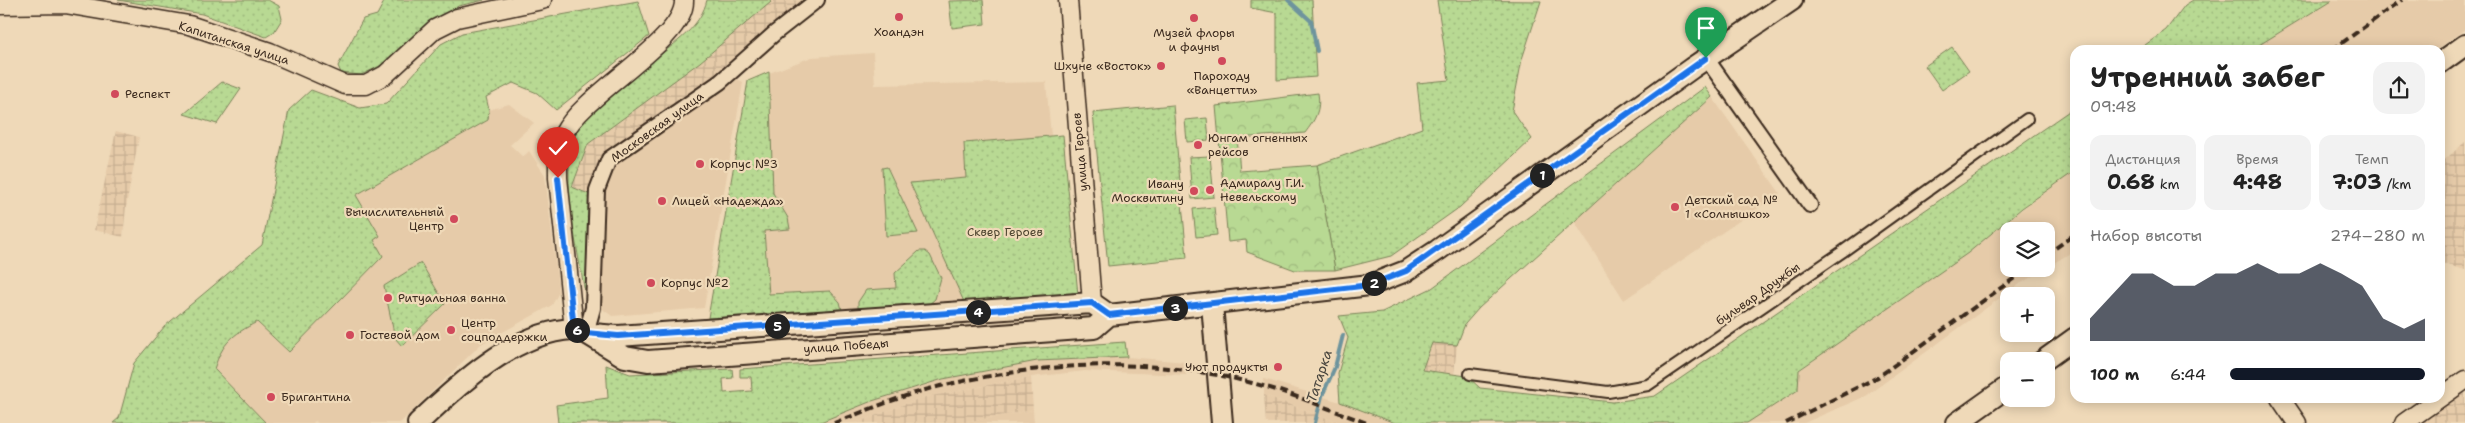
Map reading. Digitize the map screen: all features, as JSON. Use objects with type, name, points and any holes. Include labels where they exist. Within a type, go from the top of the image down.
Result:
[{"type":"main road","name":"улица Победы","points":[[580,331],[625,357],[648,361],[1094,328],[1109,315],[1370,285],[1406,271],[1706,58],[1792,0]]},
{"type":"main road","points":[[2445,59],[2465,45]]},
{"type":"main road","name":"улица Победы","points":[[418,423],[457,386],[490,362],[523,343],[549,334],[580,331],[618,336],[656,334],[1092,303]]},
{"type":"main road","points":[[1092,303],[1109,315]]},
{"type":"main road","points":[[1212,304],[1222,423]]},
{"type":"main road","points":[[2055,352],[2070,342]]},
{"type":"main road","points":[[1958,423],[2000,393]]},
{"type":"street","name":"Капитанская улица","points":[[0,5],[66,1],[189,25],[270,52],[344,85],[366,85],[385,75],[435,29],[457,18],[542,0]]},
{"type":"street","points":[[580,331],[558,178],[558,155],[563,135],[572,120],[662,40],[678,21],[684,8],[684,0]]},
{"type":"street","name":"Московская улица","points":[[580,331],[593,308],[597,190],[609,158],[720,82],[775,33],[817,0]]},
{"type":"street","name":"улица Героев","points":[[1068,0],[1092,303]]},
{"type":"street","points":[[1706,58],[1810,205]]},
{"type":"street","name":"бульвар Дружбы","points":[[1470,374],[1608,392],[1648,385],[1842,252],[2027,119]]},
{"type":"street","points":[[2445,394],[2465,380]]},
{"type":"street","points":[[2283,403],[2297,423]]},
{"type":"street","points":[[2404,423],[2432,403]]},
{"type":"shaded area","points":[[773,0],[809,0],[714,77],[607,152],[591,195],[572,188],[588,144],[700,62]]},
{"type":"shaded area","points":[[2332,0],[2465,0],[2465,29],[2443,45],[2259,45]]},
{"type":"shaded area","points":[[873,53],[875,85],[1046,82],[1051,136],[964,144],[967,178],[965,304],[708,318],[748,81],[812,57]]},
{"type":"shaded area","name":"Лицей «Надежда»","points":[[737,79],[743,82],[704,308],[612,316],[601,308],[602,213],[604,188],[616,160]]},
{"type":"shaded area","name":"Детский сад № 1 «Солнышко»","points":[[1712,97],[1780,193],[1624,300],[1574,221]]},
{"type":"shaded area","points":[[509,104],[534,123],[510,145],[523,157],[529,151],[545,175],[559,292],[552,305],[481,344],[400,423],[318,423],[315,421],[313,423],[266,423],[214,369],[221,348],[238,332],[257,322],[288,352],[373,240],[380,236],[356,195],[488,120],[489,110]]},
{"type":"shaded area","points":[[116,131],[139,137],[126,207],[123,237],[94,230]]},
{"type":"shaded area","points":[[2465,142],[2465,270],[2445,264],[2445,160]]},
{"type":"shaded area","points":[[2070,175],[2070,253],[2055,262],[2055,222],[2005,222]]},
{"type":"shaded area","points":[[2000,225],[2000,277],[2031,277],[2015,287],[2000,287],[2000,298],[1866,396],[1804,423],[1747,423],[1798,390],[1799,371]]},
{"type":"shaded area","points":[[1432,343],[1457,345],[1454,374],[1422,370]]},
{"type":"shaded area","points":[[1127,357],[1186,362],[1186,375],[1085,371],[1031,377],[921,398],[856,423],[818,423],[872,401],[943,379],[1037,361]]},
{"type":"shaded area","points":[[1031,377],[1033,410],[960,423],[856,423],[921,398]]},
{"type":"shaded area","points":[[1264,379],[1340,402],[1395,423],[1340,423],[1264,395]]},
{"type":"shaded area","points":[[2465,391],[2465,423],[2420,423],[2427,418]]},
{"type":"shaded area","points":[[1264,395],[1340,423],[1266,423]]},
{"type":"shaded area","points":[[1033,410],[1034,423],[960,423]]},
{"type":"green space","points":[[118,0],[268,0],[279,6],[282,19],[274,32],[266,37],[202,14]]},
{"type":"green space","points":[[385,0],[484,0],[458,6],[380,66],[361,75],[341,73],[338,66],[363,19],[377,15]]},
{"type":"green space","points":[[707,0],[769,0],[771,2],[700,62],[588,144],[572,187],[591,195],[589,296],[585,293],[571,206],[569,182],[573,140],[581,124],[599,104],[620,85],[678,41],[696,23]]},
{"type":"green space","points":[[983,0],[985,24],[952,28],[949,1]]},
{"type":"green space","points":[[1251,0],[1312,0],[1316,77],[1277,80],[1277,13],[1251,8]]},
{"type":"green space","points":[[1437,0],[1541,1],[1522,59],[1512,111],[1532,139],[1460,207],[1391,256],[1335,270],[1317,165],[1422,128],[1417,83],[1449,80]]},
{"type":"green space","points":[[2193,0],[2332,0],[2259,45],[2145,45],[2166,30],[2185,5]]},
{"type":"green space","points":[[638,1],[649,36],[556,110],[537,93],[513,83],[486,97],[489,110],[488,120],[356,195],[380,236],[374,240],[383,256],[289,352],[257,322],[235,335],[225,346],[217,360],[214,369],[265,422],[113,423],[119,418],[134,363],[165,326],[262,245],[289,110],[311,90],[360,108],[386,104],[441,44],[462,33]]},
{"type":"green space","points":[[1952,47],[1969,71],[1942,90],[1925,66]]},
{"type":"green space","points":[[769,72],[773,193],[788,218],[790,229],[764,231],[769,294],[830,291],[840,302],[842,310],[708,318],[748,81]]},
{"type":"green space","points":[[222,82],[241,89],[217,124],[184,114]]},
{"type":"green space","points":[[1705,87],[1712,97],[1479,308],[1465,324],[1457,345],[1432,343],[1422,370],[1467,376],[1480,388],[1613,402],[1655,396],[2070,110],[2070,174],[2005,222],[2000,222],[2000,226],[1968,253],[1799,370],[1798,390],[1747,423],[1395,423],[1340,402],[1338,373],[1348,338],[1339,316],[1382,312],[1432,288]]},
{"type":"green space","points":[[1318,93],[1319,105],[1312,124],[1305,133],[1237,138],[1240,171],[1317,165],[1335,270],[1295,270],[1247,252],[1246,240],[1228,242],[1216,106]]},
{"type":"green space","points":[[1173,105],[1187,258],[1108,266],[1093,113]]},
{"type":"green space","points":[[1207,118],[1209,140],[1187,142],[1185,120]]},
{"type":"green space","name":"Сквер Героев","points":[[1063,135],[1078,295],[965,304],[910,183],[966,178],[964,143]]},
{"type":"green space","points":[[1210,156],[1214,197],[1192,199],[1189,157]]},
{"type":"green space","points":[[887,167],[918,233],[886,236],[882,168]]},
{"type":"green space","points":[[1214,207],[1217,235],[1196,237],[1193,209]]},
{"type":"green space","points":[[919,251],[925,251],[930,255],[941,278],[935,299],[928,305],[858,309],[858,302],[866,290],[896,288],[895,273]]},
{"type":"green space","points":[[421,263],[445,304],[402,346],[395,338],[384,286]]},
{"type":"green space","points":[[1125,342],[1127,357],[1037,361],[943,379],[872,401],[818,423],[558,423],[556,405],[608,398],[606,365],[630,374],[732,369],[733,378],[723,379],[724,393],[752,391],[751,377],[740,377],[740,369]]},
{"type":"waterway","name":"Татарка","points":[[1288,0],[1311,21],[1317,51]]},
{"type":"waterway","name":"Татарка","points":[[1315,423],[1322,396],[1335,367],[1343,335]]},
{"type":"railway","points":[[2339,45],[2402,0]]},
{"type":"railway","points":[[2055,248],[2070,238]]},
{"type":"railway","points":[[1786,423],[1878,377],[2016,277]]},
{"type":"railway","points":[[834,423],[927,389],[1018,372],[1096,365],[1136,366],[1214,374],[1281,392],[1367,423]]},
{"type":"place","name":"Хоандэн","points":[[899,17]]},
{"type":"place","name":"Музей флоры и фауны","points":[[1194,18]]},
{"type":"place","name":"Пароходу «Ванцетти»","points":[[1222,61]]},
{"type":"place","name":"Шхуне «Восток»","points":[[1161,66]]},
{"type":"place","name":"Респект","points":[[115,94]]},
{"type":"place","name":"Юнгам огненных рейсов","points":[[1198,145]]},
{"type":"place","name":"Корпус №3","points":[[700,164]]},
{"type":"place","name":"Адмиралу Г.И. Невельскому","points":[[1210,190]]},
{"type":"place","name":"Ивану Москвитину","points":[[1194,191]]},
{"type":"place","name":"Лицей «Надежда»","points":[[662,201]]},
{"type":"place","name":"Детский сад № 1 «Солнышко»","points":[[1675,207]]},
{"type":"place","name":"Вычислительный Центр","points":[[454,219]]},
{"type":"place","name":"Корпус №2","points":[[651,283]]},
{"type":"place","name":"Ритуальная ванна","points":[[388,298]]},
{"type":"place","name":"Центр соцподдержки","points":[[451,330]]},
{"type":"place","name":"Гостевой дом","points":[[350,335]]},
{"type":"place","name":"Уют продукты","points":[[1278,367]]},
{"type":"place","name":"Бригантина","points":[[271,397]]},
{"type":"route","points":[[558,178],[574,329],[586,333],[618,336],[1092,303],[1109,315],[1317,293],[1370,285],[1406,271],[1706,58]]}]
